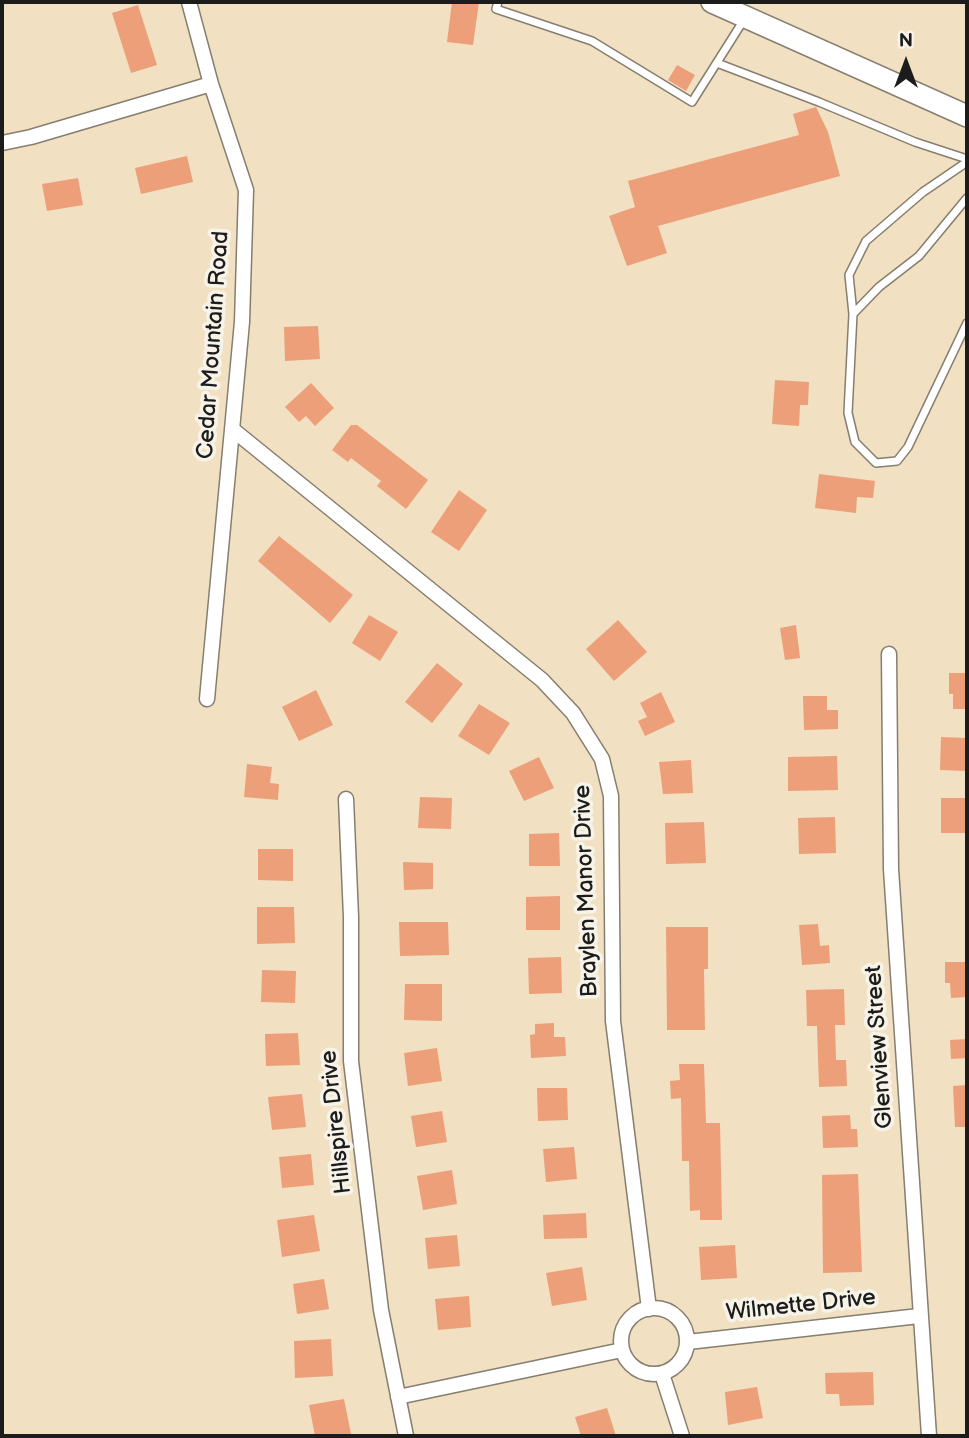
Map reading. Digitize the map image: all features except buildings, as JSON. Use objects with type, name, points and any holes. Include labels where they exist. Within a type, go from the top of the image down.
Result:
[{"type":"street","name":"Cedar Mountain Road","points":[[189,2],[211,83],[246,190],[242,322],[207,699]]},
{"type":"street","points":[[712,2],[967,116]]},
{"type":"street","points":[[2,143],[31,137],[211,83]]},
{"type":"street","name":"Braylen Manor Drive","points":[[232,429],[542,680],[572,713],[602,759],[611,796],[613,1021],[649,1309]]},
{"type":"street","name":"Glenview Street","points":[[889,654],[891,869],[929,1436]]},
{"type":"street","name":"Hillspire Drive","points":[[346,799],[351,917],[351,1061],[381,1310],[406,1436]]},
{"type":"street","points":[[659,1308],[676,1316],[687,1332],[688,1342],[680,1362],[662,1374],[652,1375],[633,1367],[622,1350],[624,1328],[639,1312],[649,1309],[659,1308]]},
{"type":"street","name":"Wilmette Drive","points":[[688,1342],[919,1316]]},
{"type":"street","points":[[398,1397],[622,1350]]},
{"type":"street","points":[[662,1374],[682,1436]]},
{"type":"lane","points":[[498,2],[496,9],[592,41],[692,102],[746,17]]},
{"type":"lane","points":[[717,64],[967,160]]},
{"type":"lane","points":[[967,160],[923,192],[866,241],[849,275],[853,314],[848,413],[855,442],[876,463],[897,461],[908,447],[967,323]]},
{"type":"lane","points":[[853,314],[879,287],[919,256],[967,198]]}]
